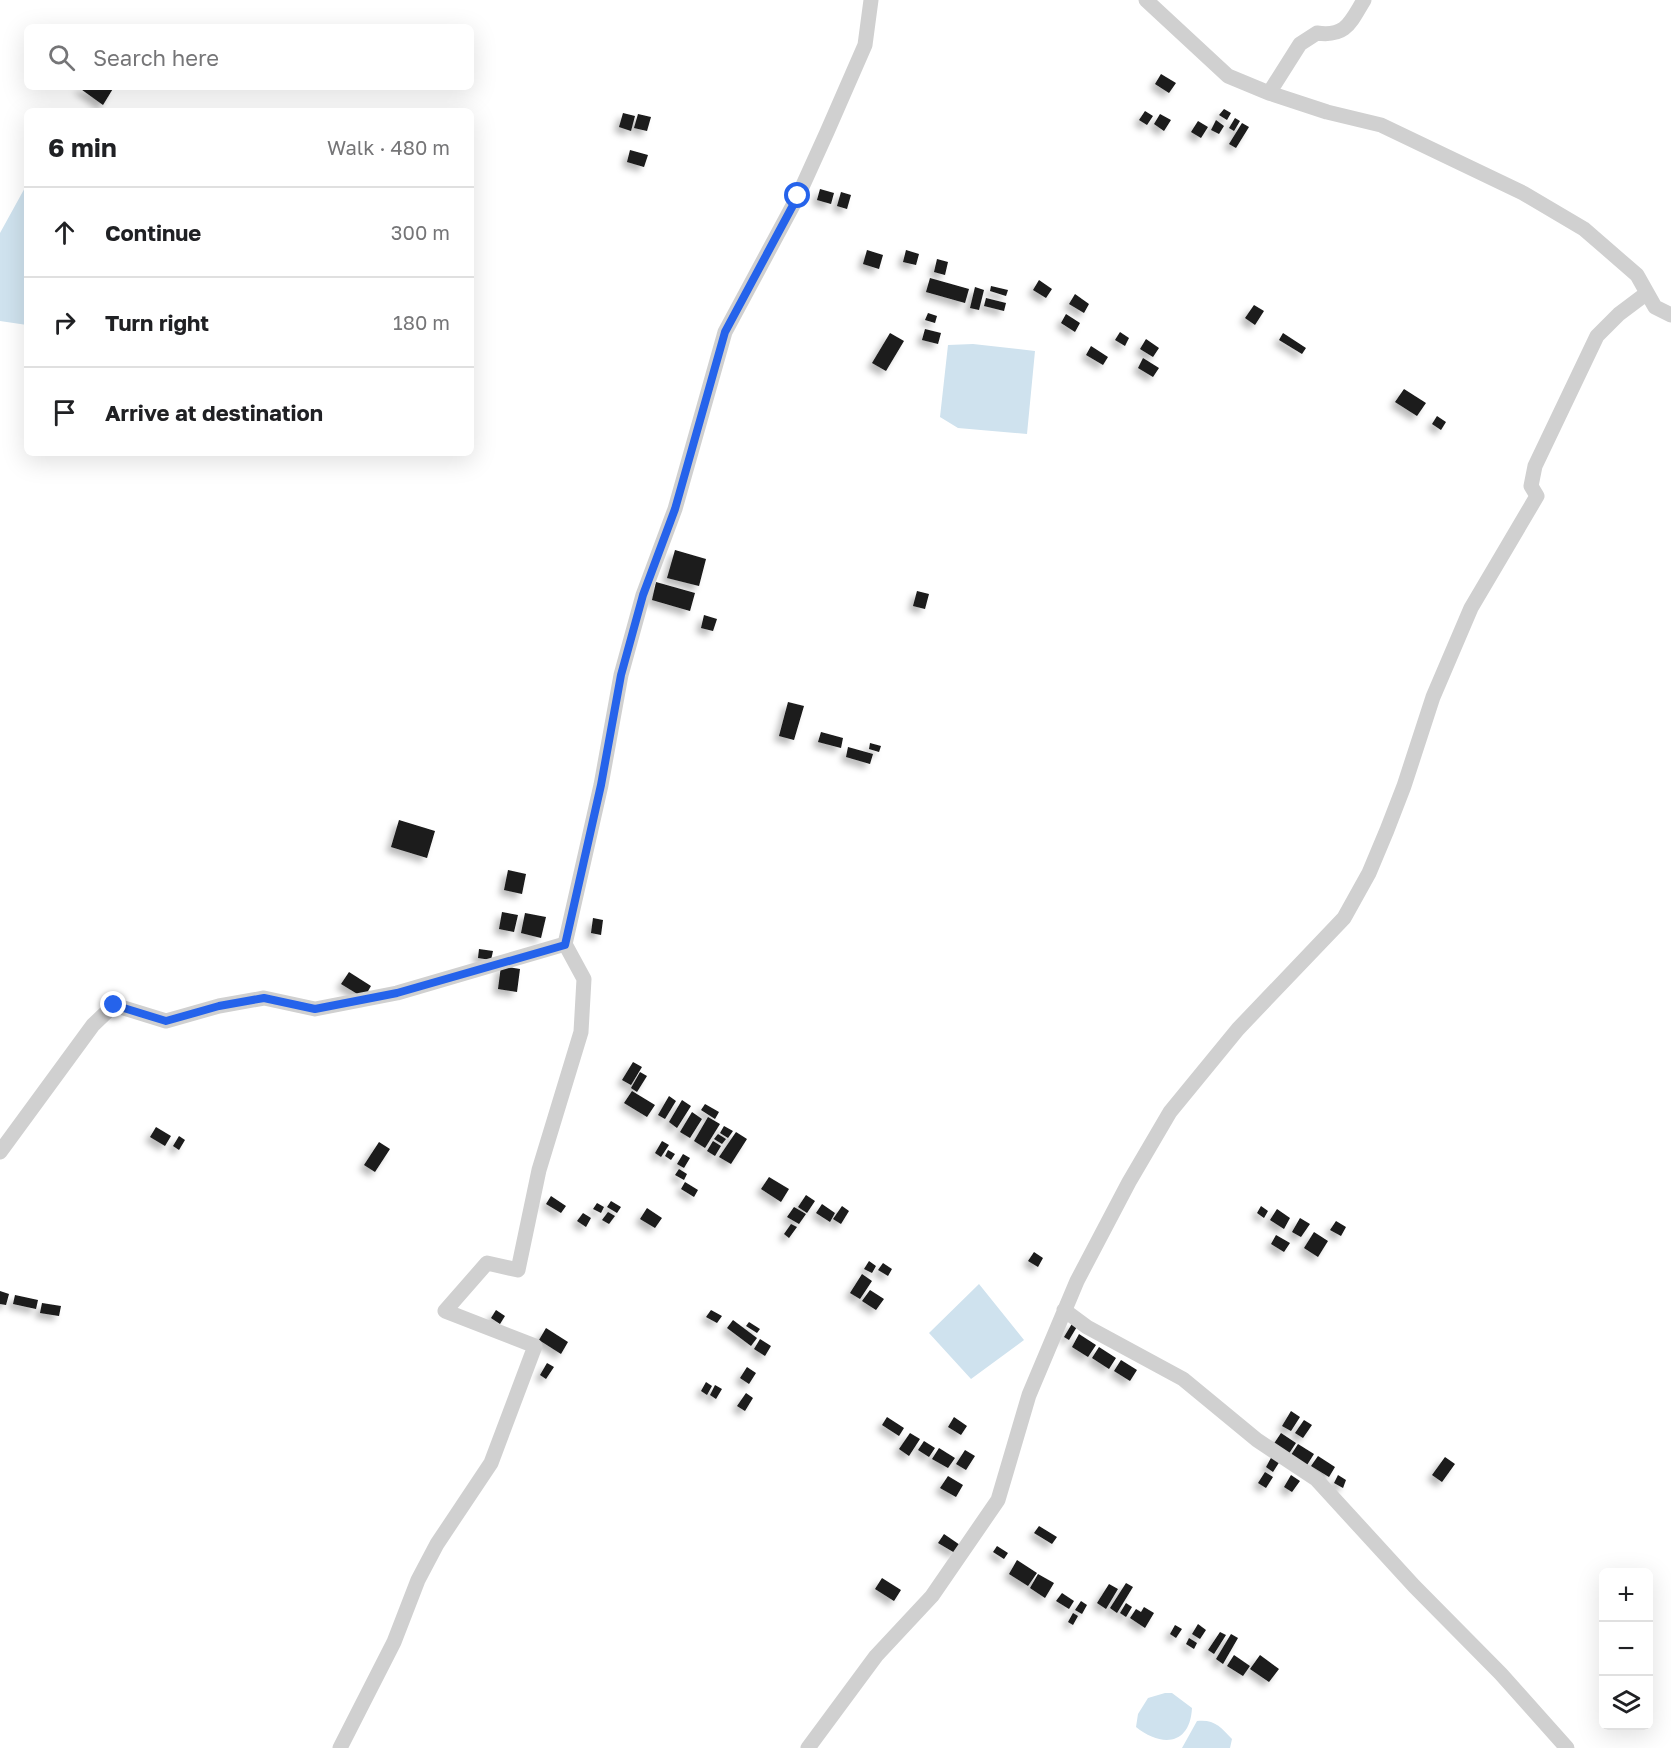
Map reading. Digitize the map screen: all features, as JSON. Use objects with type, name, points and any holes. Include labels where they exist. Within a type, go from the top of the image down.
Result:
[{"type":"street","points":[[340,1748],[394,1642],[418,1580],[437,1544],[491,1463],[535,1346],[445,1311],[487,1263],[518,1270],[539,1170],[580,1032],[584,979],[565,945],[601,785],[621,675],[643,595],[675,509],[725,332],[798,196],[827,132],[865,45],[871,0]]},
{"type":"street","points":[[1146,0],[1228,76],[1269,93],[1327,112],[1381,125],[1523,193],[1584,229],[1637,275],[1655,307],[1671,315]]},
{"type":"street","points":[[1269,93],[1300,44],[1317,33],[1332,35],[1344,31],[1364,0]]},
{"type":"street","points":[[808,1748],[876,1656],[933,1596],[998,1500],[1029,1395],[1064,1310],[1129,1182],[1170,1112],[1238,1029],[1344,918],[1373,863],[1404,786],[1433,697],[1471,609],[1537,496],[1531,486],[1536,466],[1584,362],[1598,336],[1618,314],[1647,293]]},
{"type":"street","points":[[0,1152],[93,1025],[114,1005],[166,1021],[219,1006],[264,998],[315,1009],[397,993],[565,945]]},
{"type":"street","points":[[1064,1310],[1087,1327],[1182,1379],[1257,1440],[1316,1479],[1414,1586],[1501,1674],[1567,1748]]},
{"type":"water","points":[[24,189],[24,325],[0,321],[0,233]]},
{"type":"water","points":[[973,344],[1035,351],[1027,434],[958,428],[940,417],[948,345]]},
{"type":"water","points":[[979,1284],[1024,1340],[971,1379],[929,1333]]},
{"type":"water","points":[[1172,1693],[1192,1708],[1186,1730],[1180,1736],[1164,1740],[1155,1738],[1136,1727],[1138,1714],[1148,1698]]},
{"type":"water","points":[[1197,1721],[1208,1721],[1221,1728],[1232,1739],[1230,1748],[1182,1748]]},
{"type":"building","points":[[1161,74],[1176,83],[1169,93],[1155,84]]},
{"type":"building","points":[[82,90],[112,90],[103,105]]},
{"type":"building","points":[[1224,109],[1231,113],[1227,120],[1219,115]]},
{"type":"building","points":[[1145,111],[1153,116],[1147,125],[1139,120]]},
{"type":"building","points":[[623,113],[635,116],[631,131],[619,127]]},
{"type":"building","points":[[638,114],[651,117],[647,131],[634,128]]},
{"type":"building","points":[[1160,114],[1171,120],[1164,131],[1154,124]]},
{"type":"building","points":[[1235,118],[1240,121],[1234,131],[1229,128]]},
{"type":"building","points":[[1216,120],[1224,126],[1219,134],[1211,130]]},
{"type":"building","points":[[1198,121],[1208,127],[1201,138],[1191,132]]},
{"type":"building","points":[[1242,123],[1249,127],[1236,148],[1229,144]]},
{"type":"building","points":[[630,150],[648,155],[644,167],[627,162]]},
{"type":"building","points":[[820,189],[834,193],[831,204],[817,200]]},
{"type":"building","points":[[841,192],[851,195],[847,209],[837,206]]},
{"type":"building","points":[[867,250],[883,255],[879,269],[863,264]]},
{"type":"building","points":[[906,250],[919,254],[916,265],[903,262]]},
{"type":"building","points":[[937,259],[948,262],[945,275],[934,272]]},
{"type":"building","points":[[930,278],[969,289],[965,303],[926,292]]},
{"type":"building","points":[[1039,280],[1052,289],[1046,298],[1033,290]]},
{"type":"building","points":[[991,286],[1008,290],[1006,296],[990,291]]},
{"type":"building","points":[[975,287],[984,290],[979,310],[970,308]]},
{"type":"building","points":[[1075,294],[1089,304],[1084,313],[1069,304]]},
{"type":"building","points":[[986,298],[1006,303],[1004,311],[984,306]]},
{"type":"building","points":[[1254,305],[1264,311],[1255,325],[1245,318]]},
{"type":"building","points":[[928,313],[937,316],[935,323],[925,320]]},
{"type":"building","points":[[1066,314],[1080,323],[1075,332],[1061,323]]},
{"type":"building","points":[[925,329],[941,333],[938,344],[922,340]]},
{"type":"building","points":[[1120,332],[1129,338],[1125,346],[1115,340]]},
{"type":"building","points":[[890,333],[904,341],[886,371],[872,363]]},
{"type":"building","points":[[1283,333],[1306,348],[1302,354],[1279,340]]},
{"type":"building","points":[[1146,339],[1159,348],[1153,357],[1140,349]]},
{"type":"building","points":[[1091,346],[1108,357],[1103,365],[1086,355]]},
{"type":"building","points":[[1143,358],[1159,368],[1153,377],[1138,368]]},
{"type":"building","points":[[1404,389],[1426,403],[1417,416],[1395,402]]},
{"type":"building","points":[[1437,416],[1446,422],[1441,430],[1432,424]]},
{"type":"building","points":[[675,550],[706,559],[699,586],[667,578]]},
{"type":"building","points":[[656,582],[695,593],[690,611],[652,600]]},
{"type":"building","points":[[917,591],[929,594],[925,609],[913,606]]},
{"type":"building","points":[[704,615],[717,619],[713,631],[701,628]]},
{"type":"building","points":[[788,702],[804,706],[794,740],[779,736]]},
{"type":"building","points":[[821,732],[843,738],[841,748],[818,742]]},
{"type":"building","points":[[870,743],[881,746],[879,752],[869,749]]},
{"type":"building","points":[[848,747],[873,754],[870,764],[846,757]]},
{"type":"building","points":[[399,820],[435,831],[427,858],[391,847]]},
{"type":"building","points":[[508,870],[526,874],[522,894],[504,890]]},
{"type":"building","points":[[502,912],[518,915],[514,932],[499,929]]},
{"type":"building","points":[[525,913],[546,917],[541,938],[521,933]]},
{"type":"building","points":[[593,918],[603,920],[601,935],[591,933]]},
{"type":"building","points":[[479,949],[493,951],[491,960],[478,958]]},
{"type":"building","points":[[501,966],[520,969],[517,992],[498,989]]},
{"type":"building","points":[[349,972],[371,986],[364,998],[341,984]]},
{"type":"building","points":[[633,1062],[642,1067],[631,1085],[622,1080]]},
{"type":"building","points":[[640,1072],[647,1076],[637,1092],[631,1088]]},
{"type":"building","points":[[632,1091],[655,1105],[647,1117],[624,1103]]},
{"type":"building","points":[[669,1096],[676,1101],[665,1119],[658,1115]]},
{"type":"building","points":[[682,1100],[691,1106],[677,1128],[669,1122]]},
{"type":"building","points":[[705,1104],[719,1112],[715,1119],[701,1110]]},
{"type":"building","points":[[692,1112],[702,1119],[690,1138],[680,1132]]},
{"type":"building","points":[[708,1117],[720,1124],[705,1148],[694,1141]]},
{"type":"building","points":[[724,1126],[733,1131],[728,1138],[720,1133]]},
{"type":"building","points":[[156,1127],[171,1136],[165,1146],[150,1137]]},
{"type":"building","points":[[736,1132],[747,1139],[731,1164],[719,1157]]},
{"type":"building","points":[[718,1134],[726,1139],[722,1144],[714,1139]]},
{"type":"building","points":[[179,1136],[185,1140],[179,1150],[173,1146]]},
{"type":"building","points":[[662,1141],[669,1145],[661,1157],[655,1153]]},
{"type":"building","points":[[713,1141],[721,1146],[715,1156],[707,1151]]},
{"type":"building","points":[[379,1142],[390,1149],[375,1172],[364,1165]]},
{"type":"building","points":[[668,1150],[675,1154],[671,1160],[665,1156]]},
{"type":"building","points":[[683,1154],[690,1158],[684,1168],[677,1164]]},
{"type":"building","points":[[679,1169],[687,1174],[684,1180],[675,1175]]},
{"type":"building","points":[[769,1177],[789,1189],[781,1202],[761,1189]]},
{"type":"building","points":[[685,1182],[698,1190],[694,1197],[681,1189]]},
{"type":"building","points":[[806,1195],[815,1201],[807,1213],[798,1207]]},
{"type":"building","points":[[551,1196],[566,1206],[561,1213],[546,1204]]},
{"type":"building","points":[[611,1201],[621,1207],[617,1213],[607,1207]]},
{"type":"building","points":[[597,1203],[604,1207],[601,1213],[593,1209]]},
{"type":"building","points":[[822,1204],[835,1213],[830,1222],[816,1213]]},
{"type":"building","points":[[842,1206],[849,1211],[841,1224],[833,1219]]},
{"type":"building","points":[[1261,1206],[1268,1211],[1264,1218],[1257,1213]]},
{"type":"building","points":[[794,1207],[806,1214],[799,1224],[787,1217]]},
{"type":"building","points":[[647,1208],[662,1218],[655,1228],[640,1219]]},
{"type":"building","points":[[1277,1209],[1290,1218],[1284,1229],[1270,1220]]},
{"type":"building","points":[[608,1212],[615,1216],[609,1224],[602,1220]]},
{"type":"building","points":[[583,1213],[591,1218],[586,1227],[577,1221]]},
{"type":"building","points":[[1300,1218],[1310,1224],[1301,1237],[1292,1232]]},
{"type":"building","points":[[1336,1221],[1346,1227],[1341,1236],[1330,1230]]},
{"type":"building","points":[[791,1224],[797,1227],[789,1238],[784,1234]]},
{"type":"building","points":[[1314,1232],[1328,1241],[1318,1257],[1304,1248]]},
{"type":"building","points":[[1276,1235],[1290,1243],[1284,1252],[1271,1244]]},
{"type":"building","points":[[1034,1252],[1043,1258],[1038,1267],[1028,1261]]},
{"type":"building","points":[[869,1261],[876,1266],[872,1273],[864,1269]]},
{"type":"building","points":[[883,1263],[892,1269],[888,1276],[878,1270]]},
{"type":"building","points":[[862,1274],[872,1281],[860,1299],[850,1293]]},
{"type":"building","points":[[870,1290],[884,1299],[876,1310],[862,1301]]},
{"type":"building","points":[[0,1291],[9,1294],[6,1305],[0,1304]]},
{"type":"building","points":[[15,1295],[38,1300],[36,1309],[13,1304]]},
{"type":"building","points":[[42,1303],[61,1306],[59,1316],[40,1313]]},
{"type":"building","points":[[496,1310],[505,1316],[500,1324],[491,1318]]},
{"type":"building","points":[[711,1310],[722,1316],[717,1323],[706,1317]]},
{"type":"building","points":[[733,1320],[757,1338],[751,1346],[727,1328]]},
{"type":"building","points":[[749,1322],[760,1329],[757,1333],[746,1326]]},
{"type":"building","points":[[1073,1322],[1078,1325],[1069,1340],[1064,1337]]},
{"type":"building","points":[[546,1328],[568,1342],[561,1354],[539,1340]]},
{"type":"building","points":[[1079,1334],[1096,1345],[1088,1357],[1072,1347]]},
{"type":"building","points":[[760,1339],[771,1346],[765,1356],[754,1349]]},
{"type":"building","points":[[1099,1347],[1116,1358],[1109,1369],[1092,1358]]},
{"type":"building","points":[[1121,1360],[1137,1370],[1130,1381],[1114,1371]]},
{"type":"building","points":[[547,1363],[554,1367],[546,1379],[540,1375]]},
{"type":"building","points":[[747,1367],[756,1373],[749,1384],[740,1378]]},
{"type":"building","points":[[706,1382],[712,1386],[707,1395],[701,1391]]},
{"type":"building","points":[[715,1385],[722,1389],[716,1399],[710,1395]]},
{"type":"building","points":[[746,1393],[753,1398],[745,1411],[737,1406]]},
{"type":"building","points":[[1291,1411],[1300,1417],[1291,1431],[1282,1426]]},
{"type":"building","points":[[887,1417],[904,1428],[899,1436],[882,1425]]},
{"type":"building","points":[[954,1417],[967,1426],[961,1435],[948,1427]]},
{"type":"building","points":[[1304,1420],[1312,1425],[1303,1438],[1295,1433]]},
{"type":"building","points":[[910,1433],[920,1439],[909,1456],[899,1449]]},
{"type":"building","points":[[1281,1433],[1296,1443],[1288,1455],[1273,1445]]},
{"type":"building","points":[[924,1441],[935,1448],[929,1457],[918,1450]]},
{"type":"building","points":[[1298,1444],[1314,1454],[1307,1465],[1291,1455]]},
{"type":"building","points":[[939,1448],[955,1458],[948,1468],[932,1459]]},
{"type":"building","points":[[965,1450],[975,1456],[966,1470],[956,1464]]},
{"type":"building","points":[[1272,1456],[1280,1461],[1273,1472],[1266,1467]]},
{"type":"building","points":[[1318,1456],[1335,1467],[1329,1477],[1311,1466]]},
{"type":"building","points":[[1445,1457],[1455,1464],[1442,1482],[1432,1475]]},
{"type":"building","points":[[1265,1472],[1273,1477],[1266,1488],[1258,1483]]},
{"type":"building","points":[[1291,1475],[1300,1481],[1292,1492],[1284,1487]]},
{"type":"building","points":[[1338,1475],[1346,1480],[1343,1488],[1334,1483]]},
{"type":"building","points":[[948,1476],[963,1485],[956,1497],[940,1488]]},
{"type":"building","points":[[1039,1526],[1057,1537],[1052,1544],[1034,1533]]},
{"type":"building","points":[[944,1534],[960,1545],[955,1553],[938,1543]]},
{"type":"building","points":[[997,1546],[1008,1553],[1004,1559],[993,1552]]},
{"type":"building","points":[[1017,1560],[1037,1573],[1028,1586],[1009,1574]]},
{"type":"building","points":[[1038,1574],[1054,1583],[1045,1598],[1030,1588]]},
{"type":"building","points":[[882,1578],[901,1590],[894,1601],[875,1589]]},
{"type":"building","points":[[1126,1583],[1133,1587],[1117,1613],[1110,1608]]},
{"type":"building","points":[[1109,1584],[1118,1589],[1106,1609],[1097,1603]]},
{"type":"building","points":[[1062,1593],[1074,1601],[1069,1609],[1056,1601]]},
{"type":"building","points":[[1081,1601],[1087,1605],[1082,1614],[1075,1610]]},
{"type":"building","points":[[1126,1603],[1132,1607],[1126,1617],[1120,1613]]},
{"type":"building","points":[[1144,1607],[1154,1613],[1145,1628],[1130,1618],[1136,1609],[1141,1612]]},
{"type":"building","points":[[1073,1613],[1078,1616],[1073,1625],[1068,1622]]},
{"type":"building","points":[[1198,1624],[1206,1630],[1200,1639],[1192,1634]]},
{"type":"building","points":[[1175,1625],[1182,1629],[1176,1638],[1170,1634]]},
{"type":"building","points":[[1220,1632],[1226,1635],[1214,1654],[1208,1650]]},
{"type":"building","points":[[1231,1634],[1238,1638],[1223,1664],[1216,1659]]},
{"type":"building","points":[[1189,1638],[1197,1643],[1194,1649],[1186,1644]]},
{"type":"building","points":[[1234,1655],[1250,1666],[1243,1676],[1227,1666]]},
{"type":"building","points":[[1260,1655],[1279,1669],[1269,1682],[1250,1669]]},
{"type":"route","points":[[114,1005],[166,1021],[219,1006],[264,998],[315,1009],[397,993],[565,945],[601,785],[621,675],[643,595],[675,509],[725,332],[798,196]]}]
